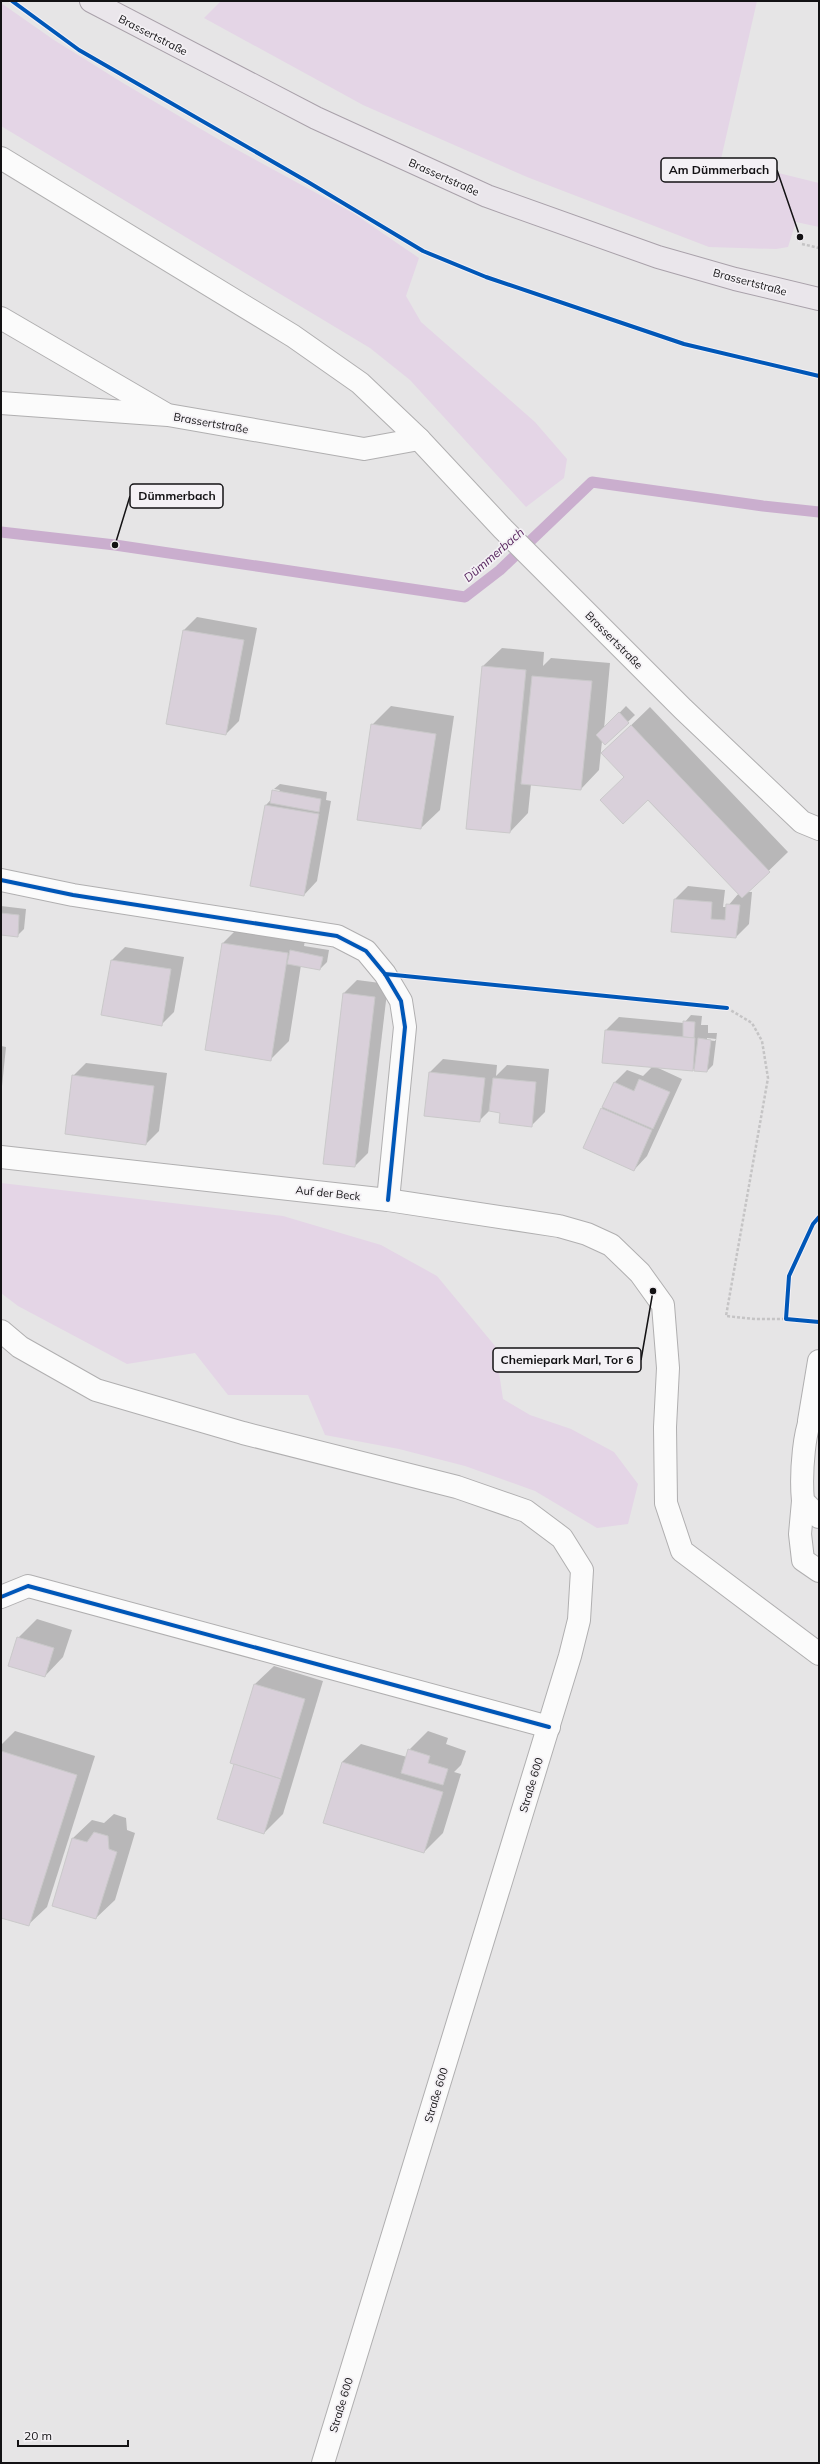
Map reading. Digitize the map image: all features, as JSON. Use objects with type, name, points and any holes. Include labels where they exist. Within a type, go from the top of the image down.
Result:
[{"type":"main road","name":"Brassertstraße","points":[[91,1],[316,118],[487,196],[658,257],[735,279],[819,299]]},
{"type":"street","name":"Brassertstraße","points":[[1,158],[293,336],[360,383],[419,439],[503,529],[683,709],[802,822],[819,828]]},
{"type":"street","points":[[1,318],[168,415]]},
{"type":"street","name":"Brassertstraße","points":[[1,403],[168,415],[364,449],[419,439]]},
{"type":"street","points":[[1,880],[73,895],[337,936],[366,951],[384,974],[401,1001],[405,1027],[388,1200]]},
{"type":"street","name":"Auf der Beck","points":[[1,1157],[388,1200],[559,1226],[587,1234],[611,1245],[640,1273],[663,1305],[668,1368],[665,1427],[666,1503],[682,1551],[819,1654]]},
{"type":"street","name":"Straße 600","points":[[1,1331],[20,1348],[96,1390],[243,1433],[457,1487],[526,1511],[562,1538],[582,1570],[582,1593],[576,1635],[323,2463]]},
{"type":"street","points":[[819,1361],[801,1479],[803,1501],[800,1534],[803,1560],[819,1571]]},
{"type":"street","points":[[808,1430],[813,1410],[819,1406]]},
{"type":"street","points":[[803,1501],[819,1517]]},
{"type":"street","points":[[1,1597],[28,1586],[549,1727]]},
{"type":"path","points":[[802,244],[819,248]]},
{"type":"path","points":[[720,1008],[727,1008],[752,1023],[762,1041],[768,1078],[726,1316],[755,1319],[793,1319]]},
{"type":"shaded area","points":[[221,1],[757,1],[721,159],[819,183],[819,227],[796,222],[788,247],[776,249],[709,247],[527,177],[363,105],[204,18]]},
{"type":"shaded area","points":[[1,3],[54,40],[123,83],[223,142],[353,213],[419,258],[406,296],[421,322],[535,422],[567,459],[564,478],[526,507],[410,380],[370,348],[1,126]]},
{"type":"shaded area","points":[[1,1183],[283,1216],[381,1245],[437,1276],[495,1346],[503,1399],[530,1415],[571,1429],[614,1452],[638,1484],[628,1524],[597,1528],[535,1491],[465,1466],[399,1449],[325,1435],[308,1395],[228,1395],[195,1353],[127,1364],[18,1306],[1,1293]]},
{"type":"building","points":[[183,630],[244,640],[226,735],[166,724]]},
{"type":"building","points":[[482,666],[526,670],[510,833],[466,829]]},
{"type":"building","points":[[532,676],[592,681],[581,790],[521,784]]},
{"type":"building","points":[[619,712],[629,723],[605,745],[596,735]]},
{"type":"building","points":[[371,724],[436,734],[421,829],[357,820]]},
{"type":"building","points":[[631,725],[770,872],[742,898],[648,800],[623,824],[600,800],[624,777],[601,753]]},
{"type":"building","points":[[272,790],[321,799],[319,812],[270,803]]},
{"type":"building","points":[[265,805],[319,814],[304,896],[250,886]]},
{"type":"building","points":[[674,899],[712,902],[711,919],[725,920],[726,904],[740,905],[736,938],[671,932]]},
{"type":"building","points":[[1,913],[19,915],[18,937],[1,935]]},
{"type":"building","points":[[222,943],[288,953],[271,1061],[205,1050]]},
{"type":"building","points":[[290,950],[323,957],[320,970],[287,964]]},
{"type":"building","points":[[111,960],[171,969],[162,1026],[101,1015]]},
{"type":"building","points":[[343,993],[375,997],[355,1167],[323,1164]]},
{"type":"building","points":[[683,1021],[695,1022],[694,1038],[683,1037]]},
{"type":"building","points":[[605,1030],[695,1038],[693,1071],[602,1063]]},
{"type":"building","points":[[698,1038],[711,1040],[707,1072],[694,1071]]},
{"type":"building","points":[[429,1072],[485,1078],[480,1122],[424,1116]]},
{"type":"building","points":[[72,1075],[154,1086],[146,1145],[65,1134]]},
{"type":"building","points":[[493,1078],[536,1082],[532,1127],[499,1123],[500,1113],[489,1111]]},
{"type":"building","points":[[639,1079],[670,1092],[653,1129],[602,1107],[614,1082],[634,1091]]},
{"type":"building","points":[[601,1108],[652,1130],[634,1171],[583,1148]]},
{"type":"building","points":[[17,1637],[54,1648],[45,1677],[8,1666]]},
{"type":"building","points":[[254,1684],[305,1699],[281,1779],[230,1763]]},
{"type":"building","points":[[408,1749],[430,1756],[428,1763],[448,1769],[443,1785],[401,1773]]},
{"type":"building","points":[[1,1751],[77,1775],[29,1926],[1,1918]]},
{"type":"building","points":[[342,1762],[443,1792],[424,1853],[323,1823]]},
{"type":"building","points":[[234,1764],[281,1779],[264,1834],[217,1819]]},
{"type":"building","points":[[94,1832],[108,1836],[109,1849],[117,1852],[96,1919],[52,1906],[72,1838],[87,1842]]},
{"type":"waterway","name":"Dümmerbach","points":[[1,532],[115,545],[465,597],[500,570],[592,482],[763,506],[819,512]]},
{"type":"cycle path","points":[[12,1],[79,50],[308,182],[423,251],[486,277],[684,344],[819,376]]},
{"type":"cycle path","points":[[1,880],[73,895],[337,936],[366,951],[385,974],[401,1001],[405,1027],[388,1200]]},
{"type":"cycle path","points":[[385,974],[727,1008]]},
{"type":"cycle path","points":[[819,1217],[813,1224],[789,1276],[786,1319],[819,1322]]},
{"type":"cycle path","points":[[1,1597],[28,1586],[549,1727]]},
{"type":"place","name":"Am Dümmerbach","points":[[800,237]]},
{"type":"place","name":"Dümmerbach","points":[[115,545]]},
{"type":"place","name":"Chemiepark Marl, Tor 6","points":[[653,1291]]}]
